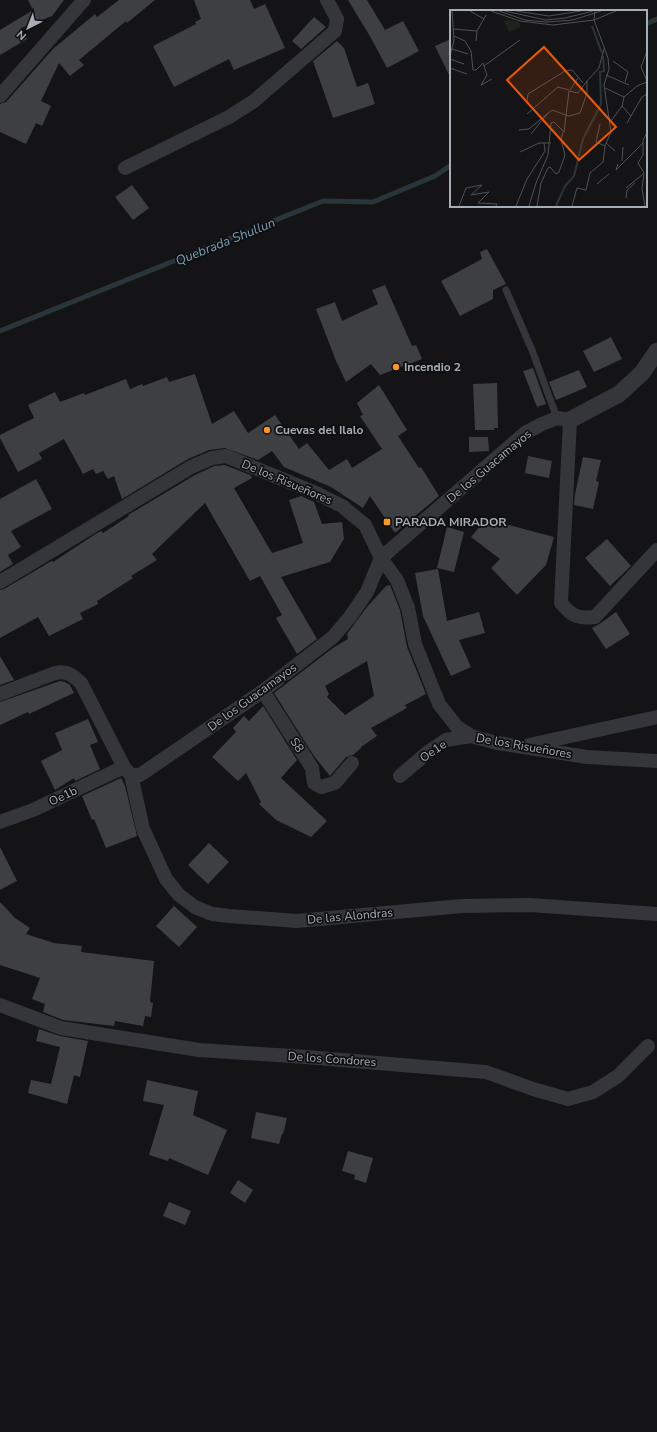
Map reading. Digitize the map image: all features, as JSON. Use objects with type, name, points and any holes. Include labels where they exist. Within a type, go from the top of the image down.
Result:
[{"type":"street","points":[[0,96],[84,0]]},
{"type":"street","points":[[126,168],[229,117],[254,101],[335,31],[337,19],[327,0]]},
{"type":"street","points":[[657,351],[642,373],[619,394],[563,419],[561,603],[570,614],[582,618],[595,617],[651,563],[657,550]]},
{"type":"street","name":"De los Guacamayos","points":[[128,771],[140,774],[263,691],[333,637],[350,617],[367,592],[381,558],[525,433],[542,424],[563,419]]},
{"type":"street","name":"De los Risueñores","points":[[0,582],[191,466],[212,458],[226,456],[316,493],[342,506],[365,525],[381,558],[397,580],[408,608],[415,644],[439,704],[457,727],[471,736],[497,743],[587,757],[657,761]]},
{"type":"street","points":[[0,694],[55,673],[63,672],[71,674],[81,683],[128,771]]},
{"type":"street","name":"S8","points":[[263,691],[312,768],[314,783],[321,787],[335,783],[352,763]]},
{"type":"street","points":[[521,747],[657,717]]},
{"type":"street","name":"Oe1e","points":[[400,776],[428,752],[446,740],[471,736]]},
{"type":"street","name":"Oe1b","points":[[0,822],[34,810],[128,771]]},
{"type":"street","name":"De las Alondras","points":[[128,771],[143,829],[166,879],[178,895],[195,907],[212,914],[297,921],[462,906],[530,905],[657,914]]},
{"type":"street","name":"De los Condores","points":[[0,1005],[61,1028],[199,1050],[322,1058],[486,1072],[568,1099],[593,1092],[618,1076],[648,1046]]},
{"type":"lane","points":[[506,290],[563,419]]},
{"type":"building","points":[[28,0],[64,0],[52,16],[21,28],[27,39],[0,55],[0,30],[33,10]]},
{"type":"building","points":[[119,0],[155,0],[127,23],[126,21],[79,60],[84,65],[70,76],[59,63],[41,101],[51,106],[42,126],[36,123],[26,144],[0,132],[0,104],[6,102],[53,49],[95,14],[97,17]]},
{"type":"building","points":[[194,0],[250,0],[254,9],[265,4],[285,48],[234,70],[229,59],[174,87],[153,46],[196,24],[195,22],[201,19]]},
{"type":"building","points":[[348,0],[367,0],[385,30],[403,21],[419,51],[387,68]]},
{"type":"building","points":[[314,17],[326,27],[301,49],[292,41]]},
{"type":"building","points":[[450,39],[450,77],[435,46]]},
{"type":"building","points":[[337,41],[344,48],[357,87],[368,83],[375,104],[333,118],[313,61]]},
{"type":"building","points":[[132,185],[149,208],[133,220],[115,197]]},
{"type":"building","points":[[487,249],[506,284],[493,290],[493,299],[460,316],[441,281],[482,259],[480,252]]},
{"type":"building","points":[[385,285],[412,346],[416,345],[422,359],[380,375],[371,364],[346,382],[336,361],[316,309],[335,302],[342,321],[378,304],[372,290]]},
{"type":"building","points":[[611,337],[622,359],[594,372],[583,351]]},
{"type":"building","points":[[533,368],[546,404],[537,407],[523,371]]},
{"type":"building","points":[[579,370],[587,387],[556,400],[549,382]]},
{"type":"building","points":[[195,374],[212,424],[234,411],[248,433],[275,415],[299,449],[307,443],[329,470],[347,459],[352,468],[382,449],[360,416],[363,415],[357,403],[379,385],[407,430],[398,436],[419,468],[421,467],[439,496],[395,533],[370,496],[363,508],[331,487],[284,467],[272,451],[258,460],[225,448],[209,450],[188,459],[122,499],[114,476],[108,479],[103,471],[96,474],[93,469],[83,474],[64,439],[39,453],[42,459],[18,472],[0,438],[0,435],[34,418],[28,405],[55,392],[60,402],[84,393],[85,395],[126,379],[130,389],[167,377],[169,382]]},
{"type":"building","points":[[497,383],[498,428],[494,428],[494,430],[475,430],[473,384]]},
{"type":"building","points":[[469,437],[488,437],[489,451],[469,452]]},
{"type":"building","points":[[528,456],[552,461],[549,478],[525,473]]},
{"type":"building","points":[[583,457],[601,460],[596,481],[599,482],[593,509],[574,505]]},
{"type":"building","points":[[225,465],[250,475],[252,478],[234,488],[272,553],[303,543],[289,500],[301,496],[314,502],[322,524],[342,522],[344,539],[330,562],[281,577],[317,639],[297,654],[276,618],[282,615],[260,576],[250,581],[205,503],[152,554],[157,560],[131,576],[133,578],[97,601],[98,604],[80,613],[83,619],[49,636],[38,617],[0,638],[0,590],[50,562],[53,562],[101,531],[103,533],[129,516],[128,515],[195,475],[214,466]]},
{"type":"building","points":[[36,479],[52,509],[11,531],[21,547],[8,555],[13,564],[0,572],[0,499]]},
{"type":"building","points":[[486,519],[554,537],[546,565],[517,595],[491,568],[500,559],[471,537]]},
{"type":"building","points":[[447,527],[464,532],[454,572],[437,568]]},
{"type":"building","points":[[607,539],[631,566],[610,586],[585,558]]},
{"type":"building","points":[[438,569],[447,621],[479,612],[485,633],[459,640],[471,667],[451,676],[423,616],[415,573]]},
{"type":"building","points":[[390,585],[400,610],[407,647],[426,694],[405,705],[407,708],[371,728],[377,736],[361,747],[353,755],[346,757],[330,776],[314,756],[274,693],[333,648],[348,639],[347,634],[367,607],[386,586]],"holes":[[[367,661],[374,696],[345,715],[327,697],[329,694],[325,686]]]},
{"type":"building","points":[[616,612],[630,634],[606,649],[592,628]]},
{"type":"building","points":[[0,656],[14,680],[0,685]]},
{"type":"building","points":[[60,681],[70,685],[74,693],[29,714],[28,712],[0,725],[0,702]]},
{"type":"building","points":[[263,706],[297,760],[281,778],[327,821],[311,837],[276,820],[259,804],[261,802],[246,773],[238,781],[212,757],[236,732],[233,728],[244,716],[249,721]]},
{"type":"building","points":[[88,719],[98,742],[90,745],[100,769],[75,781],[74,778],[55,790],[41,761],[62,750],[55,733]]},
{"type":"building","points":[[121,778],[125,786],[137,836],[106,848],[94,819],[92,820],[82,796]]},
{"type":"building","points":[[209,843],[229,862],[208,884],[188,865]]},
{"type":"building","points":[[0,847],[17,881],[0,890]]},
{"type":"building","points":[[0,902],[15,918],[30,928],[26,934],[54,943],[82,946],[81,952],[154,961],[150,1002],[153,1003],[151,1017],[145,1016],[143,1026],[115,1021],[114,1026],[63,1020],[43,1012],[45,1004],[32,999],[40,978],[0,965]]},
{"type":"building","points":[[174,906],[197,927],[179,947],[156,926]]},
{"type":"building","points":[[39,1029],[60,1036],[88,1041],[80,1077],[74,1075],[67,1104],[28,1093],[31,1080],[51,1084],[60,1047],[36,1041]]},
{"type":"building","points":[[147,1080],[198,1091],[193,1115],[227,1130],[208,1175],[169,1158],[168,1161],[149,1155],[164,1105],[143,1101]]},
{"type":"building","points":[[256,1112],[287,1118],[279,1144],[251,1138]]},
{"type":"building","points":[[348,1151],[373,1158],[366,1183],[354,1179],[355,1175],[342,1171]]},
{"type":"building","points":[[238,1180],[253,1190],[245,1203],[230,1193]]},
{"type":"building","points":[[169,1202],[191,1211],[185,1225],[163,1216]]},
{"type":"waterway","name":"Quebrada Shullun","points":[[647,24],[657,19]]},
{"type":"waterway","name":"Quebrada Shullun","points":[[0,331],[323,201],[373,202],[435,176],[450,166]]},
{"type":"place","name":"Incendio 2","points":[[396,367]]},
{"type":"place","name":"Cuevas del Ilalo","points":[[267,430]]},
{"type":"place","name":"PARADA MIRADOR","points":[[387,522]]}]
